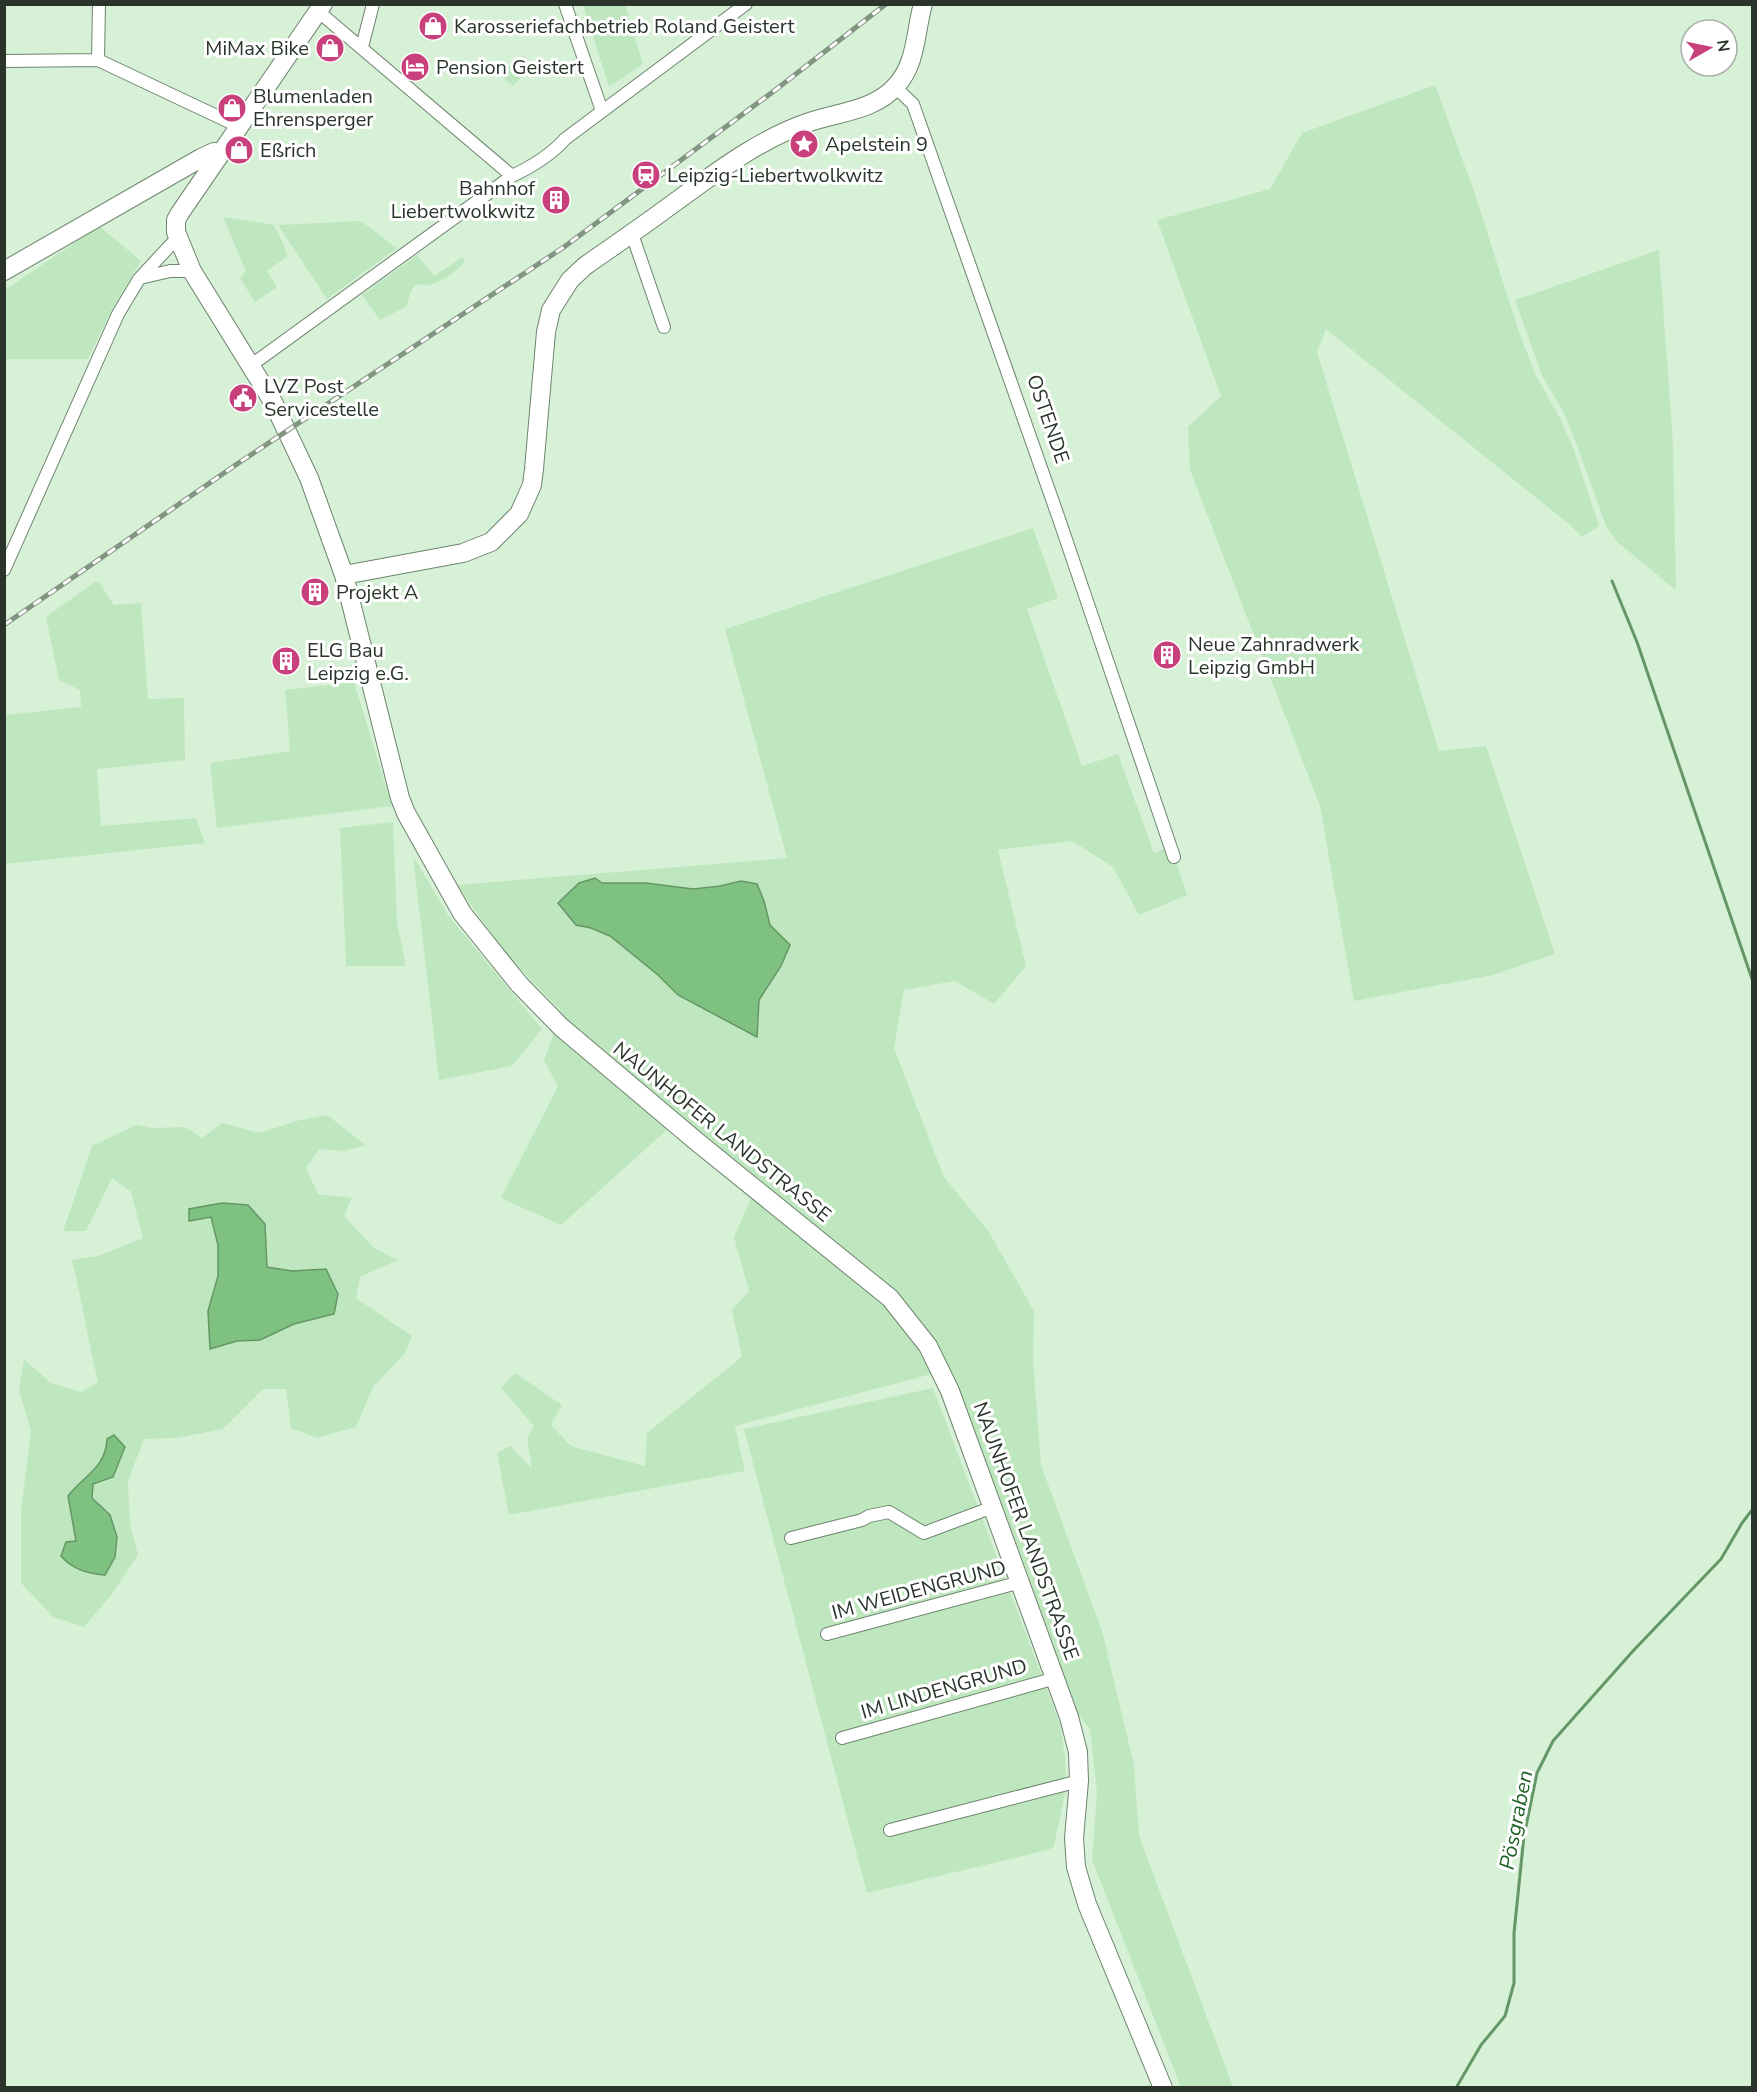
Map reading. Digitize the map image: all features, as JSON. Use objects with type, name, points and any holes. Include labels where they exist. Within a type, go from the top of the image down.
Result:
[{"type":"street","points":[[98,60],[99,4]]},
{"type":"street","points":[[362,47],[373,4]]},
{"type":"street","points":[[565,4],[602,111]]},
{"type":"street","points":[[250,366],[512,176],[526,170],[746,4]]},
{"type":"street","points":[[344,574],[463,554],[491,542],[511,524],[526,501],[531,485],[541,402],[546,332],[551,310],[570,280],[585,266],[715,173],[781,134],[805,124],[859,109],[871,104],[895,87],[911,61],[923,4]]},
{"type":"street","points":[[4,570],[118,314],[139,279],[178,237],[176,226],[180,213],[321,8],[362,47],[512,176]]},
{"type":"street","points":[[4,61],[98,60],[240,127]]},
{"type":"street","name":"OSTENDE","points":[[895,87],[913,104],[1059,519],[1174,857]]},
{"type":"street","points":[[4,271],[201,158],[214,152],[220,153]]},
{"type":"street","points":[[632,234],[663,327]]},
{"type":"street","name":"NAUNHOFER LANDSTRASSE","points":[[178,237],[192,271],[273,402],[309,478],[344,574],[400,798],[406,813],[462,913],[519,984],[561,1027],[679,1127],[890,1298],[922,1339],[940,1368],[1070,1717],[1078,1752],[1079,1781],[1074,1838],[1076,1867],[1087,1904],[1163,2088]]},
{"type":"street","points":[[139,279],[170,271],[192,271]]},
{"type":"street","points":[[791,1538],[889,1512],[924,1533],[993,1506]]},
{"type":"street","name":"IM WEIDENGRUND","points":[[827,1634],[1021,1582]]},
{"type":"street","name":"IM LINDENGRUND","points":[[842,1738],[1056,1678]]},
{"type":"street","points":[[890,1830],[1079,1781]]},
{"type":"shaded area","points":[[583,5],[625,5],[643,64],[609,87]]},
{"type":"shaded area","points":[[525,55],[529,71],[512,86],[500,72]]},
{"type":"shaded area","points":[[1435,85],[1474,191],[1518,329],[1536,376],[1560,418],[1574,450],[1599,526],[1582,537],[1569,524],[1326,329],[1317,352],[1439,751],[1486,746],[1555,954],[1493,975],[1354,1001],[1320,806],[1190,470],[1188,427],[1221,396],[1157,220],[1270,189],[1302,133]]},
{"type":"shaded area","points":[[223,217],[274,226],[288,256],[267,271],[277,287],[255,302],[240,278],[246,271]]},
{"type":"shaded area","points":[[361,221],[397,248],[327,299],[278,225]]},
{"type":"shaded area","points":[[99,226],[141,261],[111,311],[88,359],[5,359],[5,290]]},
{"type":"shaded area","points":[[1659,250],[1673,445],[1676,590],[1617,542],[1606,526],[1565,415],[1542,375],[1515,300]]},
{"type":"shaded area","points":[[417,255],[434,276],[463,257],[465,261],[438,282],[416,286],[411,291],[407,306],[380,320],[362,295]]},
{"type":"shaded area","points":[[1033,528],[1058,598],[1027,609],[1082,766],[1118,754],[1154,853],[1171,846],[1187,895],[1139,915],[1113,867],[1072,841],[998,850],[1026,966],[994,1004],[955,981],[904,990],[894,1048],[944,1177],[989,1232],[1034,1311],[1033,1361],[1041,1465],[1102,1631],[1134,1765],[1139,1836],[1233,2087],[1181,2087],[1092,1860],[1097,1794],[1090,1729],[1051,1683],[932,1374],[735,1426],[745,1471],[509,1515],[497,1453],[510,1446],[532,1468],[527,1439],[534,1426],[501,1388],[515,1373],[562,1405],[551,1425],[571,1446],[645,1466],[647,1433],[742,1357],[732,1310],[749,1291],[734,1237],[759,1180],[679,1119],[561,1225],[501,1198],[558,1086],[544,1061],[561,1011],[505,953],[457,885],[787,858],[725,629]]},
{"type":"shaded area","points":[[96,581],[114,605],[141,603],[148,699],[184,698],[185,760],[97,769],[101,826],[196,818],[205,843],[5,864],[5,715],[81,707],[80,690],[59,680],[46,617]]},
{"type":"shaded area","points":[[354,682],[392,806],[217,828],[210,763],[290,751],[285,690]]},
{"type":"shaded area","points":[[393,822],[397,922],[406,966],[346,966],[340,828]]},
{"type":"shaded area","points":[[413,856],[448,915],[542,1029],[512,1066],[439,1080]]},
{"type":"shaded area","points":[[595,878],[602,883],[646,883],[693,889],[741,881],[757,884],[770,925],[790,945],[781,966],[759,1000],[757,1037],[678,995],[658,975],[610,936],[576,925],[558,903],[579,883]]},
{"type":"shaded area","points":[[327,1115],[366,1145],[344,1151],[319,1149],[306,1168],[318,1194],[352,1198],[344,1216],[374,1248],[398,1260],[360,1277],[356,1298],[412,1336],[405,1353],[373,1387],[356,1427],[317,1438],[291,1428],[286,1389],[263,1389],[223,1429],[176,1438],[144,1439],[128,1481],[130,1524],[138,1555],[112,1594],[84,1627],[53,1617],[21,1583],[21,1511],[31,1431],[19,1390],[24,1359],[51,1383],[81,1392],[98,1382],[72,1260],[98,1256],[143,1238],[131,1192],[112,1178],[86,1231],[63,1231],[92,1146],[136,1125],[152,1128],[185,1127],[202,1138],[222,1123],[259,1133],[300,1120]],"holes":[[[211,1217],[267,1248],[267,1267],[292,1271],[326,1270],[334,1314],[294,1324],[260,1340],[237,1341],[210,1349],[208,1311],[218,1276],[218,1245]],[[107,1439],[113,1477],[93,1484],[92,1498],[110,1515],[93,1574],[67,1563],[61,1556],[66,1543],[76,1541],[68,1496],[98,1465],[106,1449]]]},
{"type":"shaded area","points":[[222,1203],[248,1205],[265,1224],[267,1267],[292,1271],[326,1269],[338,1294],[334,1314],[294,1324],[260,1340],[237,1341],[210,1349],[208,1311],[218,1276],[218,1245],[211,1217],[189,1221],[189,1209]]},
{"type":"shaded area","points":[[933,1388],[1060,1724],[1065,1756],[1066,1788],[1054,1846],[1048,1850],[867,1893],[744,1429]]},
{"type":"shaded area","points":[[114,1435],[125,1447],[113,1477],[93,1484],[92,1498],[110,1515],[117,1537],[115,1557],[105,1575],[81,1570],[61,1556],[66,1542],[76,1541],[68,1496],[98,1465],[106,1449],[107,1439]]},
{"type":"waterway","points":[[1612,581],[1637,642],[1752,979]]},
{"type":"waterway","name":"Pösgraben","points":[[1456,2088],[1481,2045],[1505,2016],[1514,1983],[1514,1933],[1524,1836],[1537,1773],[1553,1741],[1633,1651],[1721,1559],[1752,1510]]},
{"type":"railway","points":[[4,625],[240,462],[564,247],[774,91],[886,4]]},
{"type":"place","name":"Karosseriefachbetrieb Roland Geistert","points":[[433,26]]},
{"type":"place","name":"MiMax Bike","points":[[330,48]]},
{"type":"place","name":"Pension Geistert","points":[[415,67]]},
{"type":"place","name":"Blumenladen Ehrensperger","points":[[232,108]]},
{"type":"place","name":"Apelstein 9","points":[[804,144]]},
{"type":"place","name":"Eßrich","points":[[239,150]]},
{"type":"place","name":"Leipzig-Liebertwolkwitz","points":[[646,175]]},
{"type":"place","name":"Bahnhof Liebertwolkwitz","points":[[556,200]]},
{"type":"place","name":"LVZ Post Servicestelle","points":[[243,398]]},
{"type":"place","name":"Projekt A","points":[[315,592]]},
{"type":"place","name":"Neue Zahnradwerk Leipzig GmbH","points":[[1167,655]]},
{"type":"place","name":"ELG Bau Leipzig e.G.","points":[[286,661]]}]
